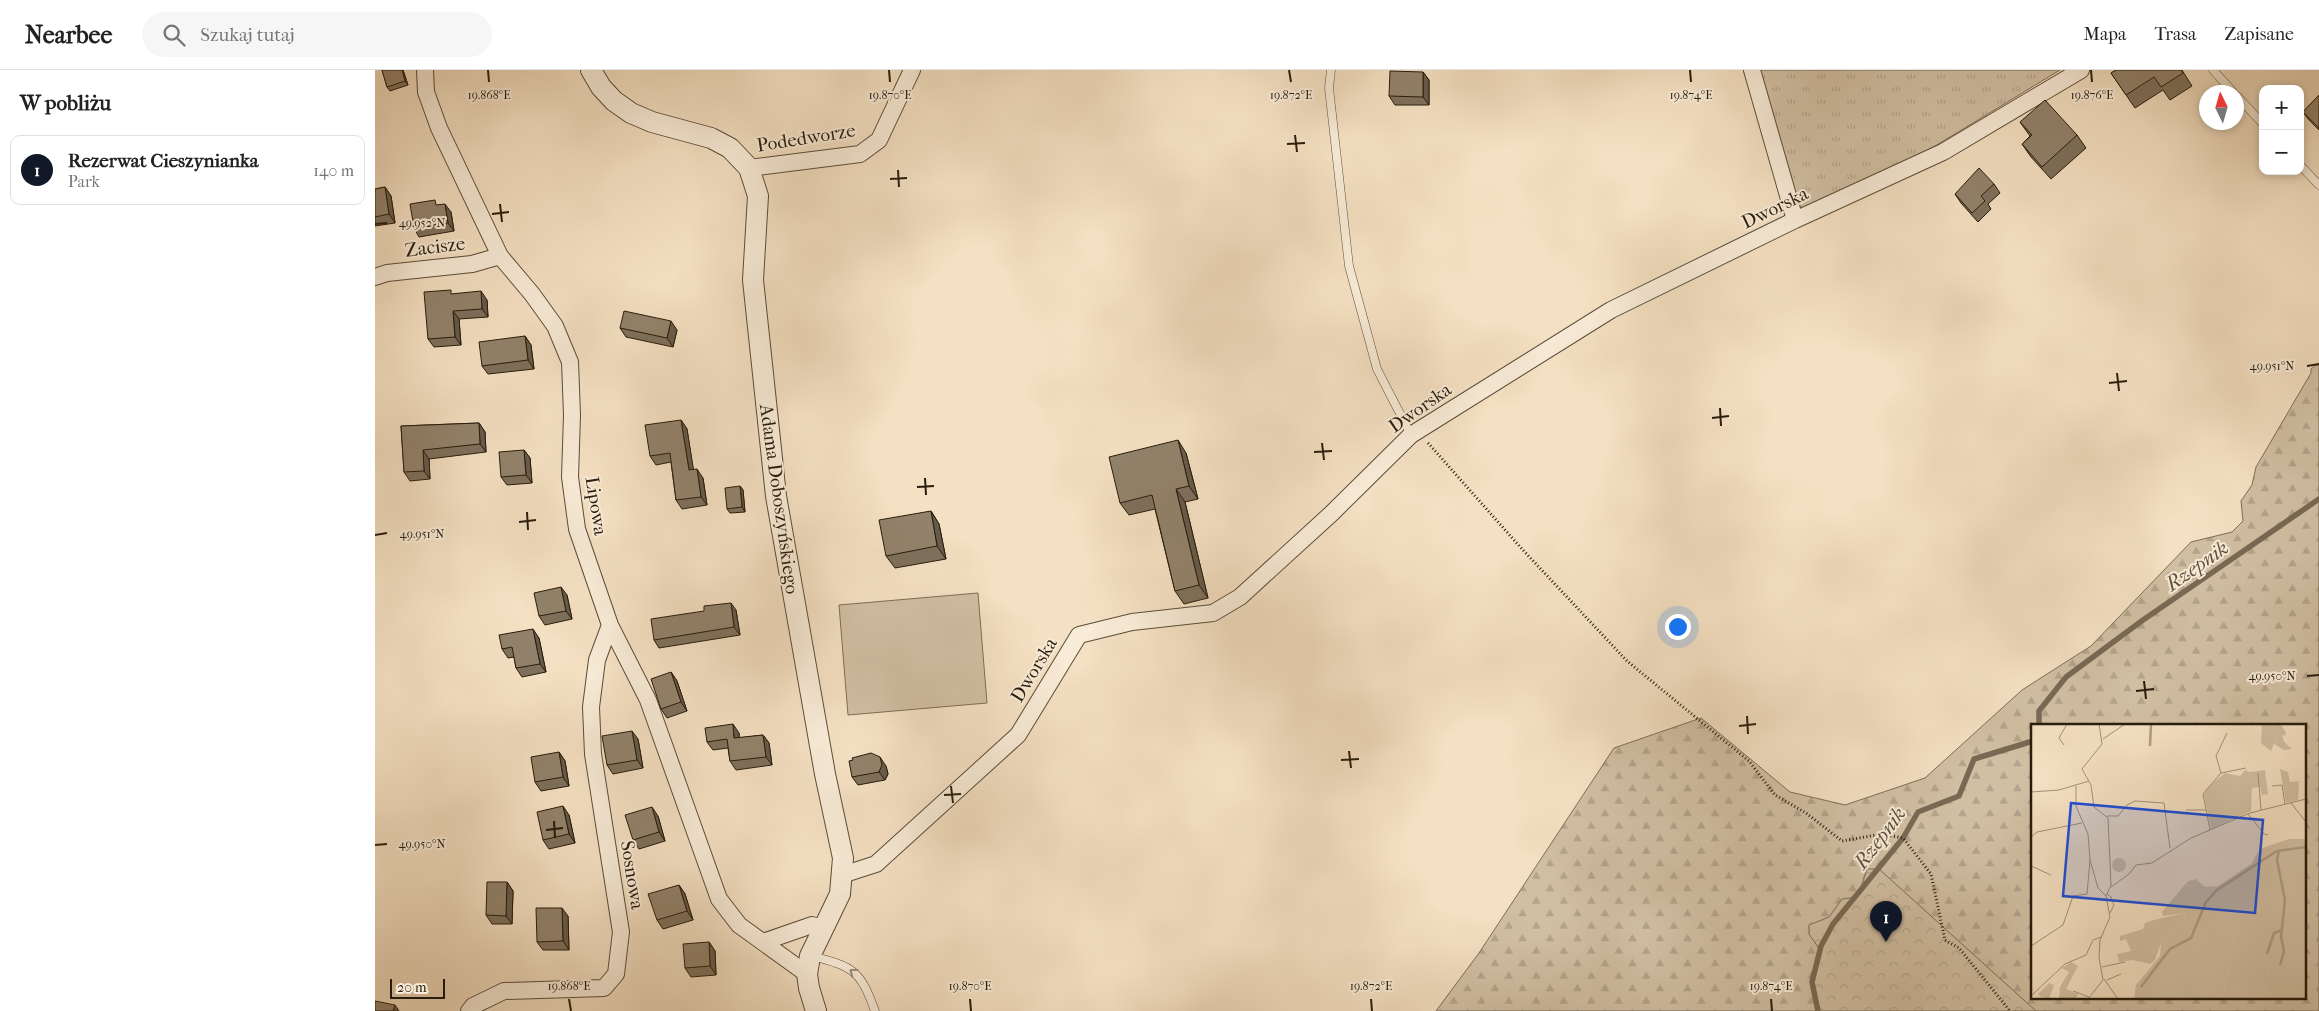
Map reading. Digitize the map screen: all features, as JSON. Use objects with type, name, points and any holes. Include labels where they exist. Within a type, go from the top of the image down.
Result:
[{"type":"street","name":"Lipowa","points":[[425,70],[426,92],[439,128],[500,256],[532,294],[555,326],[570,362],[573,415],[570,477],[577,529],[610,625],[647,700],[719,899],[739,925],[763,942],[808,965]]},
{"type":"street","name":"Adama Doboszyńskiego","points":[[591,70],[601,87],[614,101],[631,113],[652,122],[711,138],[730,148],[749,168],[758,196],[753,280],[776,496],[821,755],[843,858],[840,894],[822,928],[808,965]]},
{"type":"street","name":"Podedworze","points":[[749,168],[860,154],[879,140],[911,70]]},
{"type":"street","points":[[1752,70],[1795,220]]},
{"type":"street","name":"Dworska","points":[[843,874],[877,864],[1018,735],[1079,635],[1132,622],[1213,613],[1240,597],[1333,513],[1414,433],[1611,310],[1795,220],[1943,152],[2081,70]]},
{"type":"street","name":"Zacisze","points":[[375,277],[387,273],[472,264],[500,256]]},
{"type":"street","name":"Sosnowa","points":[[469,1011],[473,1006],[504,991],[604,988],[616,974],[621,932],[593,754],[591,707],[597,660],[610,625]]},
{"type":"street","points":[[763,942],[812,925],[822,928]]},
{"type":"street","points":[[808,965],[809,988],[816,1011]]},
{"type":"lane","points":[[1331,70],[1329,88],[1349,266],[1377,369],[1414,433]]},
{"type":"lane","points":[[2213,70],[2227,85]]},
{"type":"lane","points":[[2244,104],[2259,120]]},
{"type":"lane","points":[[2304,169],[2319,185]]},
{"type":"lane","points":[[808,965],[847,967],[858,975],[866,987],[875,1011]]},
{"type":"path","points":[[1414,433],[1627,661],[1749,761],[1775,795],[1806,813],[1842,841],[1882,834],[1903,838],[1931,874],[1945,940],[1959,948],[2010,1011]]},
{"type":"green space","points":[[1757,70],[2060,70],[1909,162],[1804,209],[1796,203]]},
{"type":"green space","points":[[2319,363],[2319,1011],[1436,1011],[1479,953],[1614,748],[1701,718],[1790,792],[1845,805],[1925,778],[2022,690],[2091,646],[2191,542],[2232,532],[2243,521],[2241,501],[2252,485],[2256,467],[2311,373],[2311,369]]},
{"type":"green space","points":[[978,593],[987,703],[848,715],[839,605]]},
{"type":"green space","points":[[1867,869],[1879,869],[2036,1011],[1817,1011],[1812,982],[1820,950],[1809,934],[1809,925],[1829,917],[1842,899],[1858,897]]},
{"type":"building","points":[[382,70],[402,70],[405,81],[387,87]]},
{"type":"building","points":[[2116,70],[2181,70],[2183,73],[2161,87],[2154,77],[2126,95],[2111,73]]},
{"type":"building","points":[[1390,71],[1423,72],[1423,97],[1389,96]]},
{"type":"building","points":[[2319,95],[2319,128],[2304,113]]},
{"type":"building","points":[[2045,100],[2077,135],[2042,167],[2022,144],[2032,135],[2020,122]]},
{"type":"building","points":[[1979,168],[1994,184],[1981,196],[1985,201],[1972,213],[1955,194]]},
{"type":"building","points":[[385,187],[389,214],[375,217],[375,189]]},
{"type":"building","points":[[435,200],[436,205],[445,204],[448,223],[414,228],[410,204]]},
{"type":"building","points":[[451,290],[451,294],[481,291],[482,309],[453,311],[455,337],[428,339],[424,292]]},
{"type":"building","points":[[624,311],[671,321],[667,338],[620,328]]},
{"type":"building","points":[[525,336],[528,360],[482,366],[479,342]]},
{"type":"building","points":[[681,420],[689,470],[697,469],[701,497],[676,500],[670,453],[650,456],[645,425]]},
{"type":"building","points":[[479,423],[480,444],[423,450],[424,471],[404,472],[401,426]]},
{"type":"building","points":[[1178,440],[1189,486],[1176,489],[1199,585],[1175,591],[1152,495],[1120,503],[1109,457]]},
{"type":"building","points":[[524,450],[526,475],[501,477],[499,452]]},
{"type":"building","points":[[740,486],[742,507],[727,509],[725,488]]},
{"type":"building","points":[[931,511],[937,546],[886,556],[879,520]]},
{"type":"building","points":[[561,587],[566,611],[539,616],[534,593]]},
{"type":"building","points":[[731,603],[734,627],[654,640],[651,619],[704,611],[704,606]]},
{"type":"building","points":[[533,629],[540,664],[516,668],[512,647],[502,649],[499,635]]},
{"type":"building","points":[[671,672],[681,702],[661,709],[651,679]]},
{"type":"building","points":[[733,724],[734,738],[763,735],[766,757],[730,761],[727,739],[707,742],[705,728]]},
{"type":"building","points":[[632,731],[637,760],[607,765],[602,736]]},
{"type":"building","points":[[559,752],[563,777],[535,782],[531,757]]},
{"type":"building","points":[[871,753],[880,757],[882,765],[879,772],[852,777],[849,761],[853,760],[852,758]]},
{"type":"building","points":[[563,806],[569,834],[543,840],[537,812]]},
{"type":"building","points":[[652,807],[659,832],[633,840],[625,815]]},
{"type":"building","points":[[487,882],[507,882],[506,916],[486,915]]},
{"type":"building","points":[[679,885],[687,911],[657,920],[648,894]]},
{"type":"building","points":[[536,908],[562,908],[563,941],[537,942]]},
{"type":"building","points":[[709,942],[710,966],[685,968],[683,944]]},
{"type":"building","points":[[375,1001],[395,1005],[393,1011],[375,1011]]},
{"type":"waterway","name":"Rzepnik","points":[[2039,724],[2039,711],[2066,677],[2143,620],[2319,499]]},
{"type":"waterway","name":"Rzepnik","points":[[1818,1011],[1812,982],[1821,946],[1833,924],[1903,838],[1918,812],[1959,796],[1974,759],[2031,742]]},
{"type":"place","name":"Rezerwat Cieszynianka","points":[[1886,942]]}]
